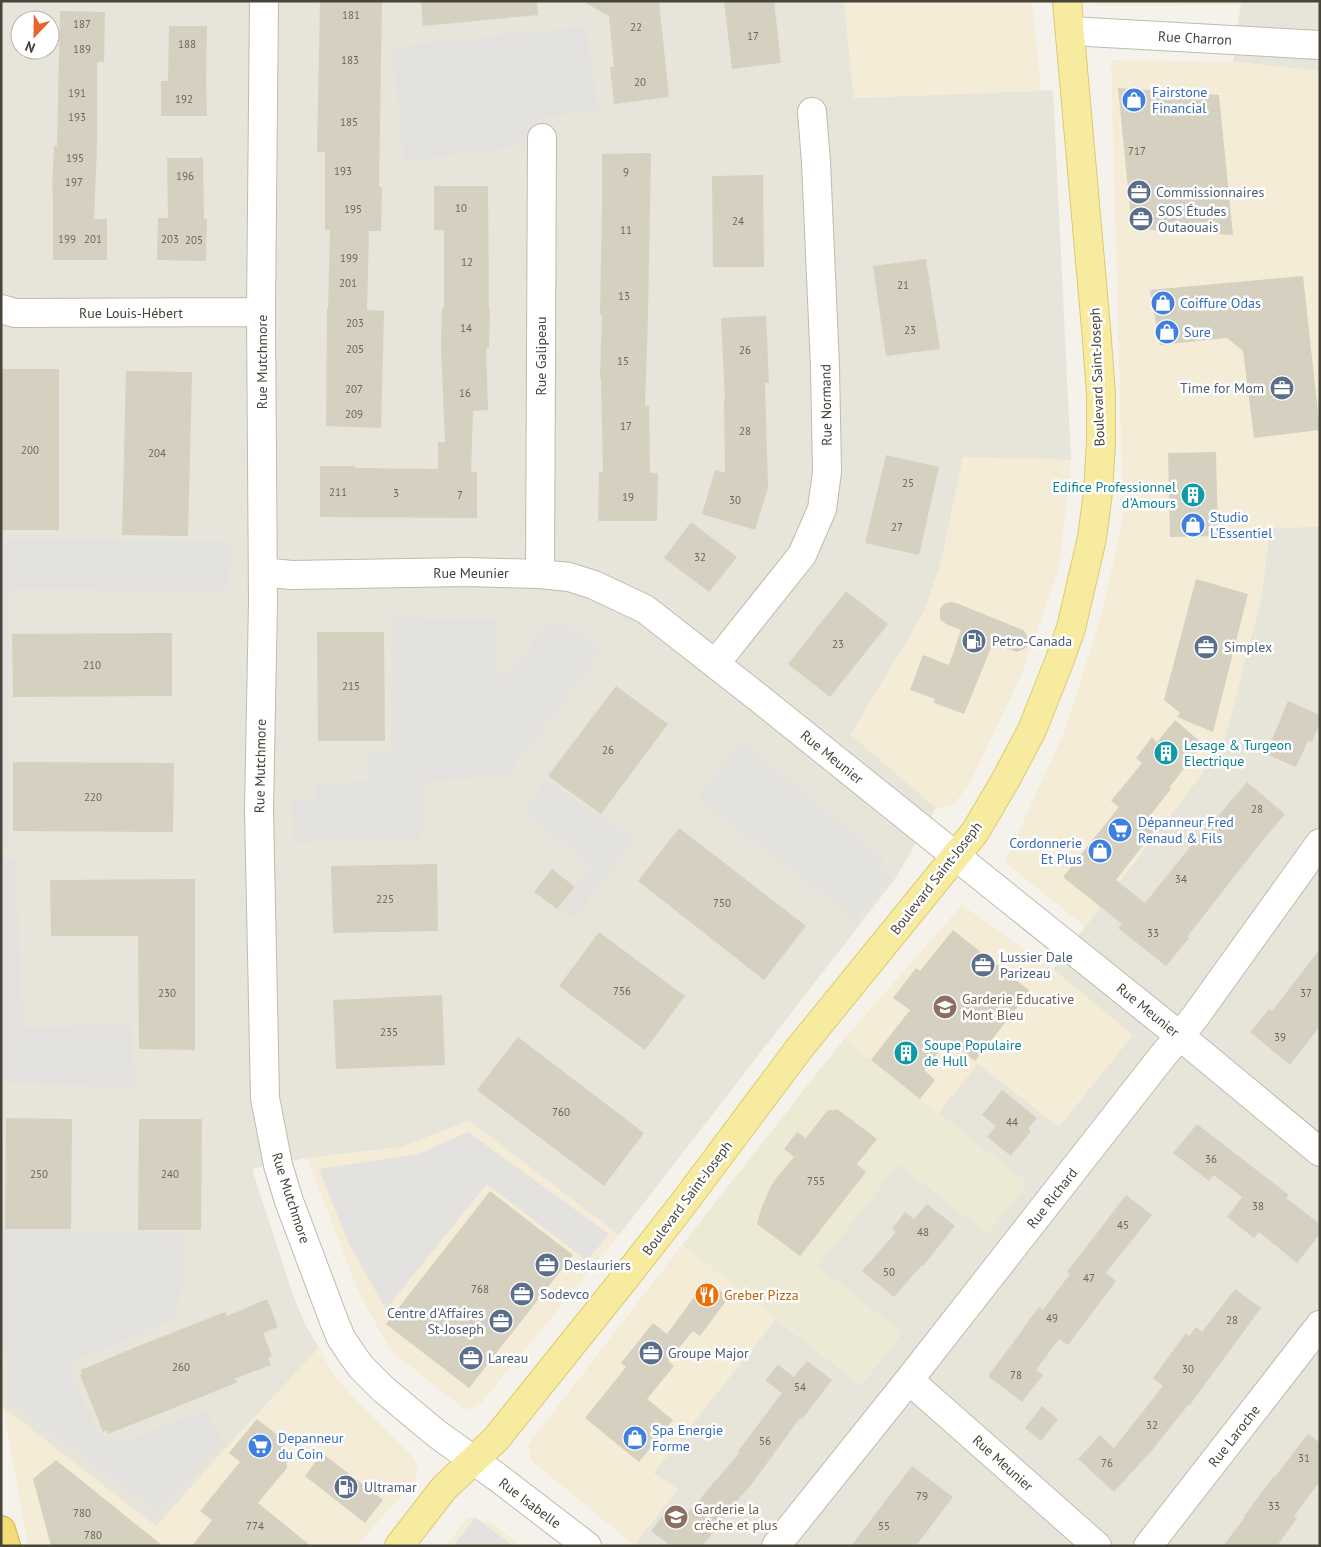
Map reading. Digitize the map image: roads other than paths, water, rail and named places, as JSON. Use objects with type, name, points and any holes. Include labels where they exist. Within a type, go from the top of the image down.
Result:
[{"type":"highway","points":[[1,1530],[6,1546]]},
{"type":"main road","name":"Boulevard Saint-Joseph","points":[[399,1546],[444,1488],[496,1439],[566,1353],[683,1204],[798,1050],[975,832],[1032,730],[1071,628],[1092,538],[1098,492],[1101,442],[1101,389],[1067,1]]},
{"type":"street","name":"Rue Mutchmore","points":[[264,1],[261,312],[263,572],[259,810],[266,1098],[278,1165],[289,1201],[341,1338],[371,1378],[437,1434],[473,1460]]},
{"type":"street","name":"Rue Charron","points":[[1070,30],[1320,45]]},
{"type":"street","name":"Rue Normand","points":[[715,664],[802,555],[822,510],[827,472],[826,367],[812,112]]},
{"type":"street","name":"Rue Galipeau","points":[[540,574],[542,138]]},
{"type":"street","name":"Rue Louis-Hébert","points":[[1,309],[15,313],[261,312]]},
{"type":"street","name":"Rue Meunier","points":[[263,572],[291,575],[467,572],[540,574],[570,577],[594,585],[645,609],[1180,1036],[1320,1152]]},
{"type":"street","name":"Rue Richard","points":[[776,1546],[910,1380],[1180,1036],[1320,844]]},
{"type":"street","name":"Rue Laroche","points":[[1148,1546],[1320,1325]]},
{"type":"street","name":"Rue Meunier","points":[[910,1380],[1097,1546]]},
{"type":"street","name":"Rue Isabelle","points":[[473,1460],[587,1546]]},
{"type":"place","name":"Fairstone Financial","points":[[1134,100]]},
{"type":"place","name":"Commissionnaires","points":[[1139,192]]},
{"type":"place","name":"SOS Études Outaouais","points":[[1141,219]]},
{"type":"place","name":"Coiffure Odas","points":[[1163,303]]},
{"type":"place","name":"Sure","points":[[1167,332]]},
{"type":"place","name":"Time for Mom","points":[[1282,388]]},
{"type":"place","name":"Edifice Professionnel d'Amours","points":[[1193,495]]},
{"type":"place","name":"Studio L'Essentiel","points":[[1193,525]]},
{"type":"place","name":"Petro-Canada","points":[[974,641]]},
{"type":"place","name":"Simplex","points":[[1206,647]]},
{"type":"place","name":"Lesage & Turgeon Electrique","points":[[1166,753]]},
{"type":"place","name":"Dépanneur Fred Renaud & Fils","points":[[1120,830]]},
{"type":"place","name":"Cordonnerie Et Plus","points":[[1100,851]]},
{"type":"place","name":"Lussier Dale Parizeau","points":[[983,965]]},
{"type":"place","name":"Garderie Educative Mont Bleu","points":[[945,1007]]},
{"type":"place","name":"Soupe Populaire de Hull","points":[[906,1053]]},
{"type":"place","name":"Deslauriers","points":[[547,1265]]},
{"type":"place","name":"Sodevco","points":[[522,1294]]},
{"type":"place","name":"Greber Pizza","points":[[707,1295]]},
{"type":"place","name":"Centre d'Affaires St-Joseph","points":[[501,1321]]},
{"type":"place","name":"Groupe Major","points":[[651,1353]]},
{"type":"place","name":"Lareau","points":[[471,1358]]},
{"type":"place","name":"Spa Energie Forme","points":[[635,1438]]},
{"type":"place","name":"Depanneur du Coin","points":[[260,1446]]},
{"type":"place","name":"Ultramar","points":[[346,1487]]},
{"type":"place","name":"Garderie la crèche et plus","points":[[676,1517]]}]
